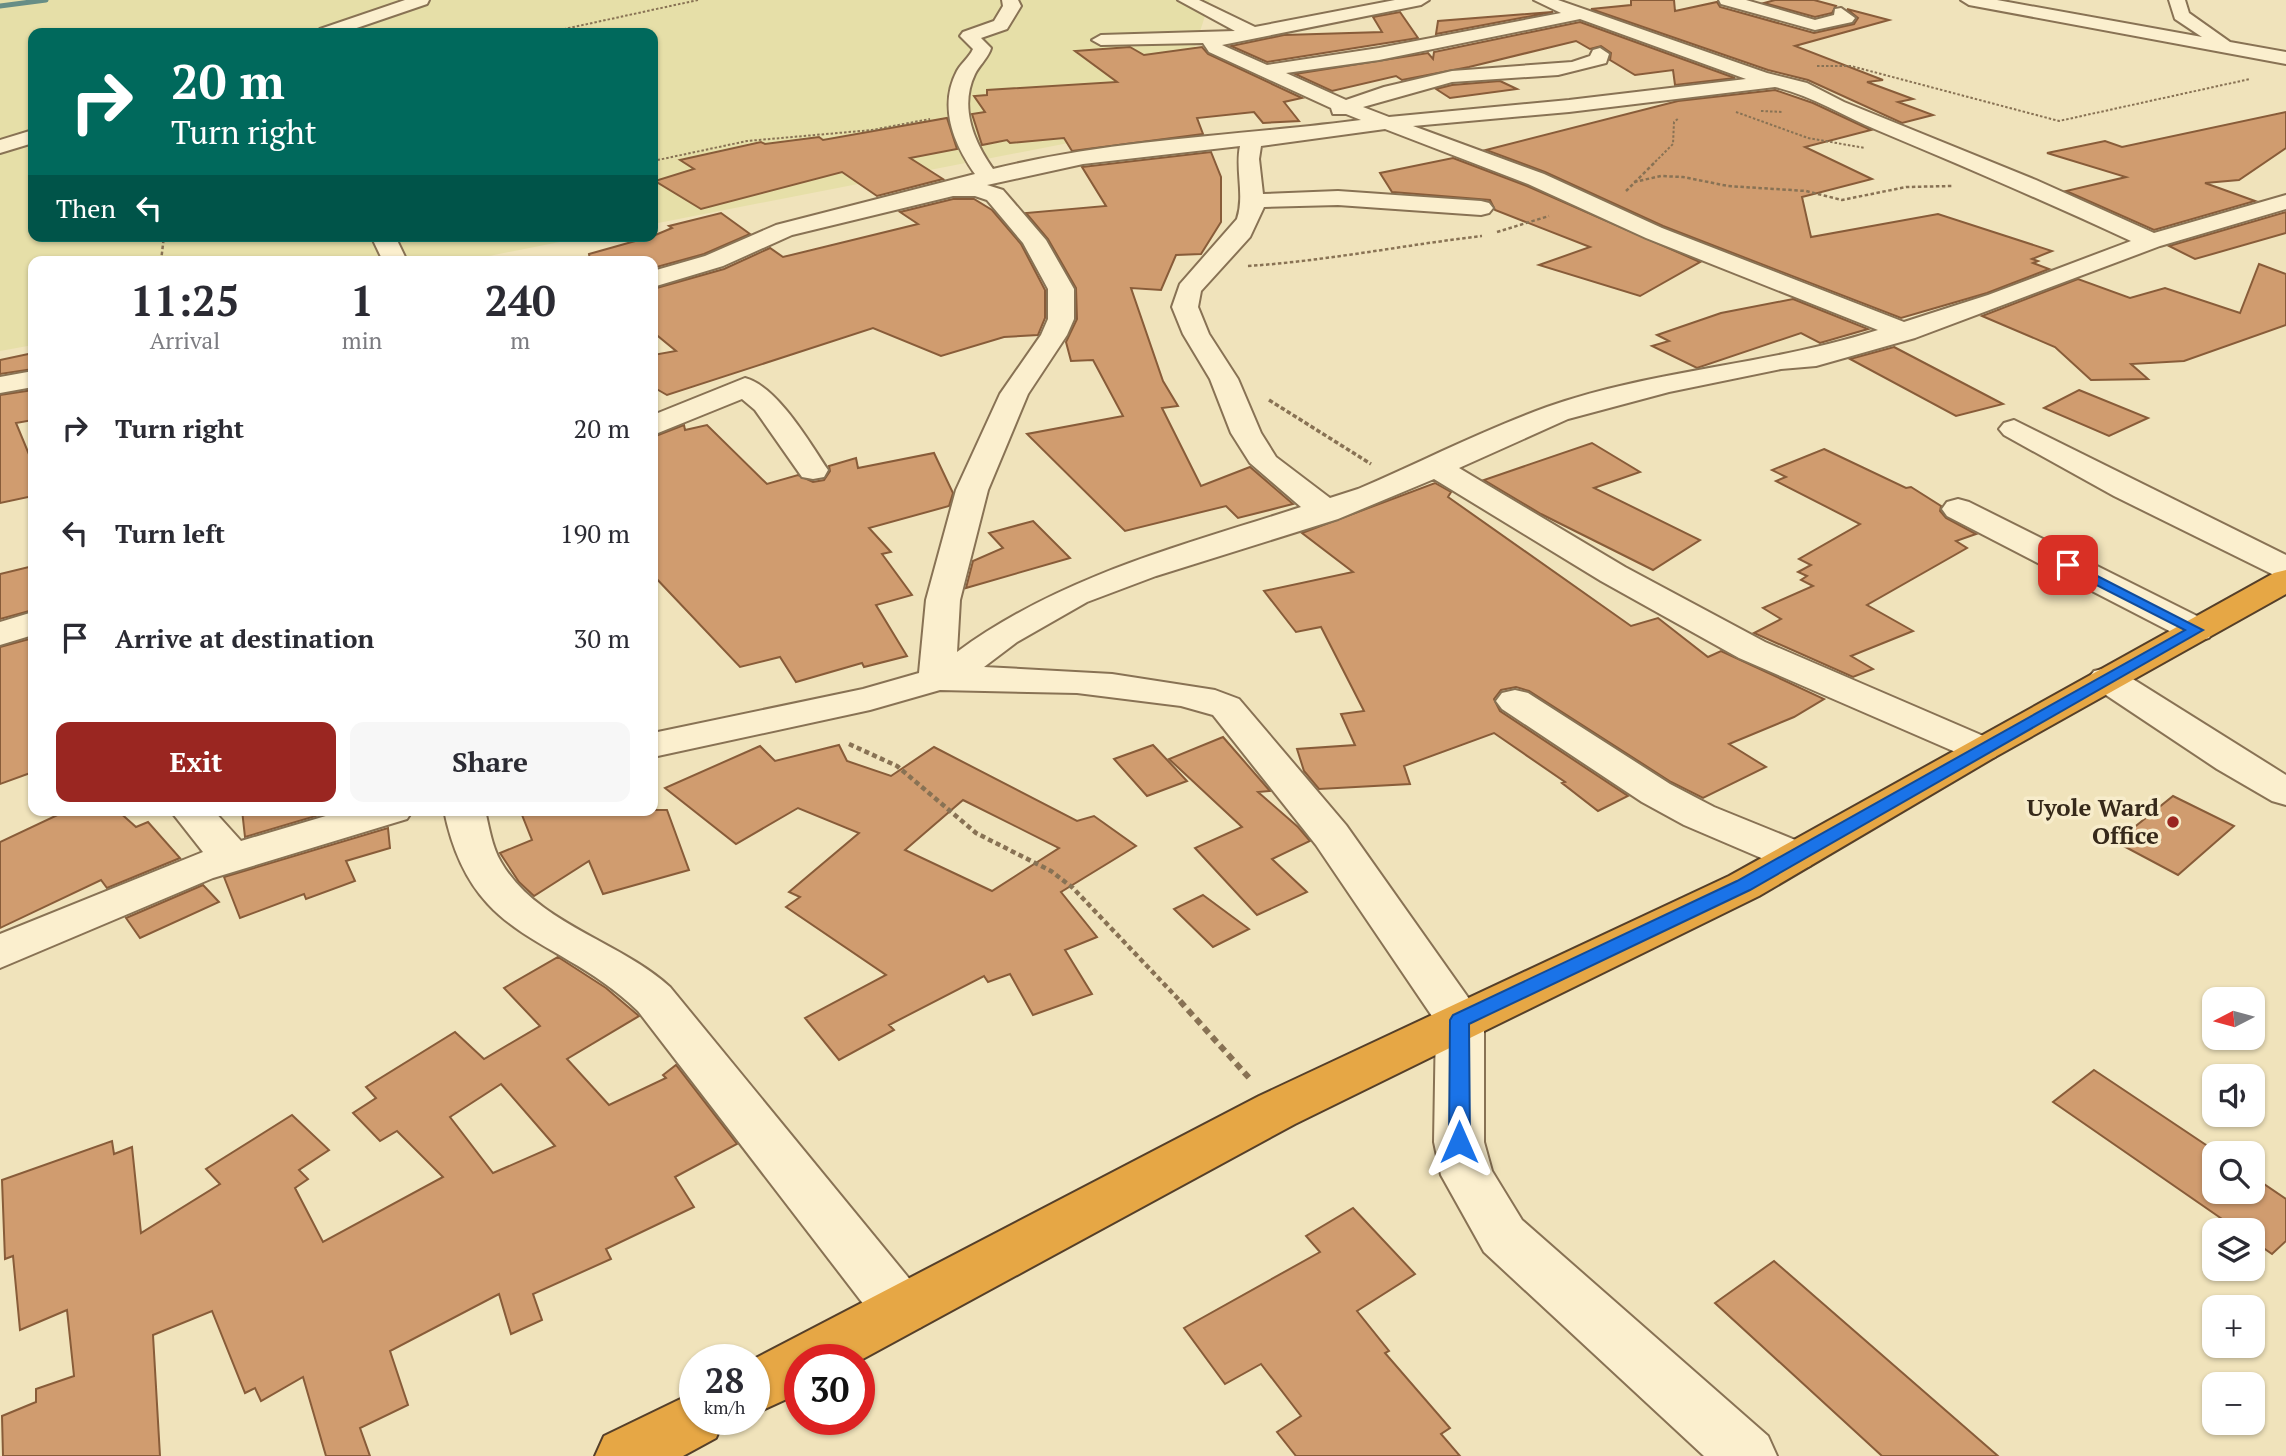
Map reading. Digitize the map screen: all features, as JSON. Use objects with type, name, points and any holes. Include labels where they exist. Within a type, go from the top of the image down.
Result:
[{"type":"highway","points":[[838,1344],[1277,1110],[1744,886],[1981,749],[2286,580]]},
{"type":"highway","points":[[625,1456],[679,1427]]},
{"type":"street","points":[[340,28],[421,0]]},
{"type":"street","points":[[987,176],[965,142],[958,123],[963,81],[982,48],[969,36],[1001,25],[1012,6],[1010,0]]},
{"type":"street","points":[[1186,0],[1253,33]]},
{"type":"street","points":[[1101,40],[1221,38],[1421,0]]},
{"type":"street","points":[[1542,0],[1774,81],[1804,88],[1837,106],[2028,185],[2152,241]]},
{"type":"street","points":[[1969,0],[2286,58]]},
{"type":"street","points":[[2177,0],[2181,15],[2229,48]]},
{"type":"street","points":[[1744,2],[1815,25],[1846,18],[1841,13]]},
{"type":"street","points":[[1262,71],[1379,54],[1583,13]]},
{"type":"street","points":[[1221,38],[1212,43],[1215,48],[1345,107],[1536,179],[1594,207],[1906,331]]},
{"type":"street","points":[[1298,134],[1314,121],[1345,107],[1427,82],[1476,73],[1580,65],[1598,59],[1600,54]]},
{"type":"street","points":[[658,278],[714,261],[784,230],[953,189],[987,176],[1070,159],[1191,143],[1255,139],[1774,81]]},
{"type":"street","points":[[0,147],[28,138]]},
{"type":"street","points":[[1255,139],[1250,144],[1248,159],[1253,201],[1242,232],[1189,289],[1185,307],[1196,334],[1224,379],[1246,433],[1265,463],[1327,512]]},
{"type":"street","points":[[937,678],[943,600],[972,490],[1014,394],[1054,335],[1063,302],[1061,289],[1048,260],[995,195],[976,189],[953,189]]},
{"type":"street","points":[[1253,201],[1338,198],[1481,208]]},
{"type":"street","points":[[658,744],[870,699],[937,678],[964,664],[1004,634],[1075,595],[1143,569],[1327,512],[1527,426],[1591,402],[1781,361],[1816,358],[1997,300],[2152,241],[2286,202]]},
{"type":"street","points":[[0,385],[28,380]]},
{"type":"street","points":[[658,424],[745,387],[765,404],[813,470]]},
{"type":"street","points":[[2014,429],[2125,489],[2286,568]]},
{"type":"street","points":[[1424,471],[1752,650],[1981,749]]},
{"type":"street","points":[[1958,509],[2196,630]]},
{"type":"street","points":[[0,634],[28,625]]},
{"type":"street","points":[[937,678],[995,677],[1119,685],[1222,704],[1331,835],[1460,1020],[1459,1142],[1467,1175],[1503,1236],[1747,1456]]},
{"type":"street","points":[[2107,679],[2231,760],[2286,792]]},
{"type":"street","points":[[1515,701],[1656,793],[1699,816],[1795,856]]},
{"type":"street","points":[[195,816],[231,857]]},
{"type":"street","points":[[0,952],[120,900],[231,857],[372,816]]},
{"type":"street","points":[[465,816],[472,847],[494,885],[521,909],[638,985],[654,999],[901,1310]]},
{"type":"path","points":[[569,28],[698,0]]},
{"type":"path","points":[[1774,81],[1790,79],[1819,65],[1851,66],[2059,121],[2211,85],[2261,78]]},
{"type":"path","points":[[1213,265],[1295,263],[1386,247],[1477,237],[1538,218],[1594,207],[1620,196],[1673,144],[1674,122],[1688,106],[1679,92]]},
{"type":"path","points":[[1745,111],[1734,111],[1808,138],[1875,149]]},
{"type":"path","points":[[1758,111],[1788,112]]},
{"type":"path","points":[[658,160],[747,141],[872,130],[959,116]]},
{"type":"path","points":[[1633,182],[1661,176],[1683,177],[1738,187],[1807,191],[1842,200],[1906,187],[1956,186]]},
{"type":"path","points":[[1224,379],[1294,413],[1364,460],[1424,471]]},
{"type":"path","points":[[849,744],[897,766],[976,833],[1051,871],[1073,888],[1128,943],[1277,1110]]},
{"type":"shaded area","points":[[0,0],[1210,0],[1171,123],[658,223],[658,28],[28,28],[28,242],[560,242],[489,256],[28,256],[28,346],[0,351]]},
{"type":"building","points":[[1631,0],[1674,0],[1675,11],[1717,2],[1720,7],[1814,33],[1854,24],[1858,18],[1847,9],[1889,20],[1795,46],[1883,80],[1867,82],[1913,99],[1898,102],[1933,115],[1902,123],[1808,80],[1768,70],[1591,9],[1631,5]]},
{"type":"building","points":[[1775,0],[1814,0],[1836,6],[1832,13],[1815,17],[1764,3]]},
{"type":"building","points":[[1400,12],[1418,38],[1267,62],[1231,46],[1284,35],[1382,32],[1373,17]]},
{"type":"building","points":[[1553,12],[1436,34],[1438,21]]},
{"type":"building","points":[[1580,22],[1735,78],[1675,85],[1673,70],[1635,75],[1610,60],[1611,53],[1601,46],[1590,49],[1576,41],[1469,67],[1402,80],[1396,76],[1332,91],[1295,74],[1428,53],[1433,59],[1434,52]]},
{"type":"building","points":[[1130,47],[1144,55],[1202,47],[1208,54],[1302,98],[1284,102],[1299,121],[1263,123],[1254,112],[1197,118],[1203,134],[1072,151],[1064,138],[1010,143],[1007,140],[982,145],[972,114],[985,112],[974,96],[987,95],[987,90],[1117,82],[1075,51]]},
{"type":"building","points":[[1500,81],[1517,89],[1450,98],[1436,89],[1452,85]]},
{"type":"building","points":[[1775,90],[1813,103],[1871,130],[1805,147],[1872,179],[1802,197],[1811,237],[1938,214],[2052,251],[2032,259],[2038,261],[2033,263],[2049,269],[1987,293],[1901,318],[1663,226],[1545,172],[1486,150],[1678,101]]},
{"type":"building","points":[[2286,112],[2286,148],[2239,180],[2205,183],[2255,201],[2154,230],[2066,191],[2126,177],[2047,153],[2105,141],[2122,147]]},
{"type":"building","points":[[947,118],[957,149],[910,158],[943,179],[877,196],[842,172],[701,209],[658,183],[658,180],[694,169],[680,160],[761,142],[765,144],[819,137],[823,140]]},
{"type":"building","points":[[1211,152],[1221,177],[1221,222],[1201,254],[1176,255],[1161,290],[1131,288],[1163,381],[1178,406],[1162,408],[1201,486],[1250,467],[1293,504],[1238,518],[1226,506],[1125,531],[1027,434],[1123,416],[1093,360],[1071,361],[1066,342],[1077,319],[1076,288],[1048,239],[1026,213],[1106,206],[1082,167]]},
{"type":"building","points":[[1453,158],[1527,186],[1700,262],[1640,296],[1539,265],[1590,247],[1495,210],[1490,200],[1392,192],[1380,173]]},
{"type":"building","points":[[953,199],[974,199],[992,210],[1021,244],[1045,290],[1045,318],[1038,335],[1004,337],[941,356],[873,328],[667,395],[658,390],[658,354],[676,351],[658,336],[658,288],[724,269],[770,248],[783,257],[918,224],[900,212]]},
{"type":"building","points":[[2286,212],[2286,233],[2195,259],[2169,246]]},
{"type":"building","points":[[721,213],[750,234],[704,254],[658,267],[658,256],[589,256],[632,242],[658,242],[658,234],[672,228],[669,226]]},
{"type":"building","points":[[2259,264],[2286,274],[2286,325],[2184,361],[2131,364],[2148,379],[2091,380],[2055,347],[1982,316],[2078,279],[2130,298],[2165,288],[2240,313]]},
{"type":"building","points":[[1793,299],[1868,329],[1820,343],[1801,333],[1697,368],[1652,346],[1669,341],[1657,335],[1721,313]]},
{"type":"building","points":[[1894,347],[2003,404],[1956,416],[1850,359]]},
{"type":"building","points":[[28,354],[28,370],[0,374],[0,360]]},
{"type":"building","points":[[2079,390],[2148,418],[2109,436],[2044,408]]},
{"type":"building","points":[[28,391],[28,421],[16,423],[28,452],[28,497],[0,503],[0,395]]},
{"type":"building","points":[[684,425],[685,430],[707,425],[767,484],[798,475],[813,482],[824,480],[830,471],[829,466],[856,458],[858,468],[934,453],[953,493],[949,506],[869,528],[891,552],[882,554],[912,595],[876,605],[907,656],[864,667],[862,663],[796,682],[780,657],[740,667],[658,580],[658,435]]},
{"type":"building","points":[[1592,443],[1640,472],[1594,488],[1700,540],[1653,570],[1541,514],[1484,480]]},
{"type":"building","points":[[1824,449],[1906,488],[1911,487],[1941,506],[1940,511],[1946,518],[1976,534],[1956,541],[1967,548],[1867,605],[1913,631],[1851,656],[1873,669],[1853,677],[1754,633],[1781,619],[1763,608],[1813,586],[1801,580],[1807,576],[1798,572],[1811,565],[1799,559],[1860,524],[1776,481],[1786,477],[1772,470]]},
{"type":"building","points":[[1435,483],[1451,492],[1448,497],[1631,626],[1658,618],[1708,657],[1721,651],[1824,699],[1794,717],[1729,744],[1766,767],[1703,798],[1671,782],[1529,691],[1516,687],[1501,690],[1494,699],[1500,711],[1628,796],[1598,811],[1562,783],[1565,782],[1494,733],[1404,766],[1410,784],[1319,789],[1304,771],[1297,749],[1355,745],[1341,714],[1364,711],[1321,627],[1296,632],[1264,591],[1353,572],[1302,533]]},
{"type":"building","points":[[1033,521],[1070,558],[966,588],[973,561],[1003,548],[989,533]]},
{"type":"building","points":[[28,567],[28,611],[0,619],[0,574]]},
{"type":"building","points":[[28,639],[28,774],[0,784],[0,647]]},
{"type":"building","points":[[1223,737],[1270,791],[1258,792],[1310,841],[1272,859],[1307,892],[1257,915],[1195,848],[1242,827],[1169,759]]},
{"type":"building","points":[[839,745],[847,761],[891,776],[934,747],[1077,821],[1094,816],[1136,846],[1061,892],[1097,937],[1065,950],[1092,994],[1033,1015],[1010,974],[988,982],[984,976],[889,1025],[894,1030],[839,1060],[805,1018],[886,975],[786,907],[800,897],[789,892],[859,833],[798,808],[736,844],[665,788],[760,746],[775,761]],"holes":[[[963,800],[1059,848],[992,891],[905,850]]]},
{"type":"building","points":[[1153,745],[1187,781],[1147,796],[1114,759]]},
{"type":"building","points":[[2173,796],[2234,826],[2178,875],[2116,842]]},
{"type":"building","points":[[658,810],[667,810],[689,870],[603,894],[589,861],[534,896],[519,882],[500,853],[532,840],[522,816],[658,816]]},
{"type":"building","points":[[55,816],[124,816],[136,827],[148,822],[180,858],[107,888],[101,880],[0,928],[0,842]]},
{"type":"building","points":[[243,816],[316,816],[245,837]]},
{"type":"building","points":[[388,828],[390,848],[346,861],[355,881],[306,899],[304,894],[240,918],[224,877]]},
{"type":"building","points":[[203,885],[219,902],[140,938],[126,918]]},
{"type":"building","points":[[1203,895],[1249,929],[1213,947],[1174,909]]},
{"type":"building","points":[[558,957],[606,988],[639,1016],[567,1059],[609,1105],[666,1078],[663,1075],[676,1065],[737,1144],[675,1177],[694,1207],[606,1249],[611,1259],[533,1294],[542,1320],[511,1334],[499,1294],[390,1351],[408,1405],[360,1428],[370,1456],[326,1456],[303,1377],[261,1401],[255,1388],[245,1393],[212,1311],[153,1335],[160,1456],[3,1456],[2,1416],[36,1402],[36,1389],[74,1376],[67,1310],[20,1330],[13,1256],[5,1259],[2,1180],[112,1141],[114,1154],[132,1147],[141,1233],[220,1184],[206,1169],[292,1115],[329,1150],[299,1170],[308,1179],[295,1188],[323,1242],[443,1177],[397,1131],[380,1141],[353,1113],[376,1098],[366,1087],[455,1032],[484,1059],[540,1026],[504,988]],"holes":[[[501,1084],[555,1146],[493,1173],[450,1117]]]},
{"type":"building","points":[[2094,1070],[2202,1142],[2202,1204],[2265,1204],[2265,1185],[2286,1199],[2286,1241],[2272,1254],[2265,1249],[2265,1218],[2221,1218],[2053,1102]]},
{"type":"building","points":[[1353,1208],[1415,1274],[1357,1311],[1389,1351],[1385,1353],[1450,1428],[1441,1434],[1460,1456],[1296,1456],[1277,1432],[1301,1416],[1261,1364],[1225,1384],[1184,1328],[1320,1252],[1306,1236]]},
{"type":"building","points":[[1774,1261],[1998,1456],[1882,1456],[1715,1303]]},
{"type":"waterway","points":[[0,6],[46,0]]},
{"type":"place","name":"Uyole Ward Office","points":[[2173,822]]},
{"type":"route","points":[[1459,1142],[1460,1020],[1744,886],[1981,749],[2196,630],[2068,565]]}]
